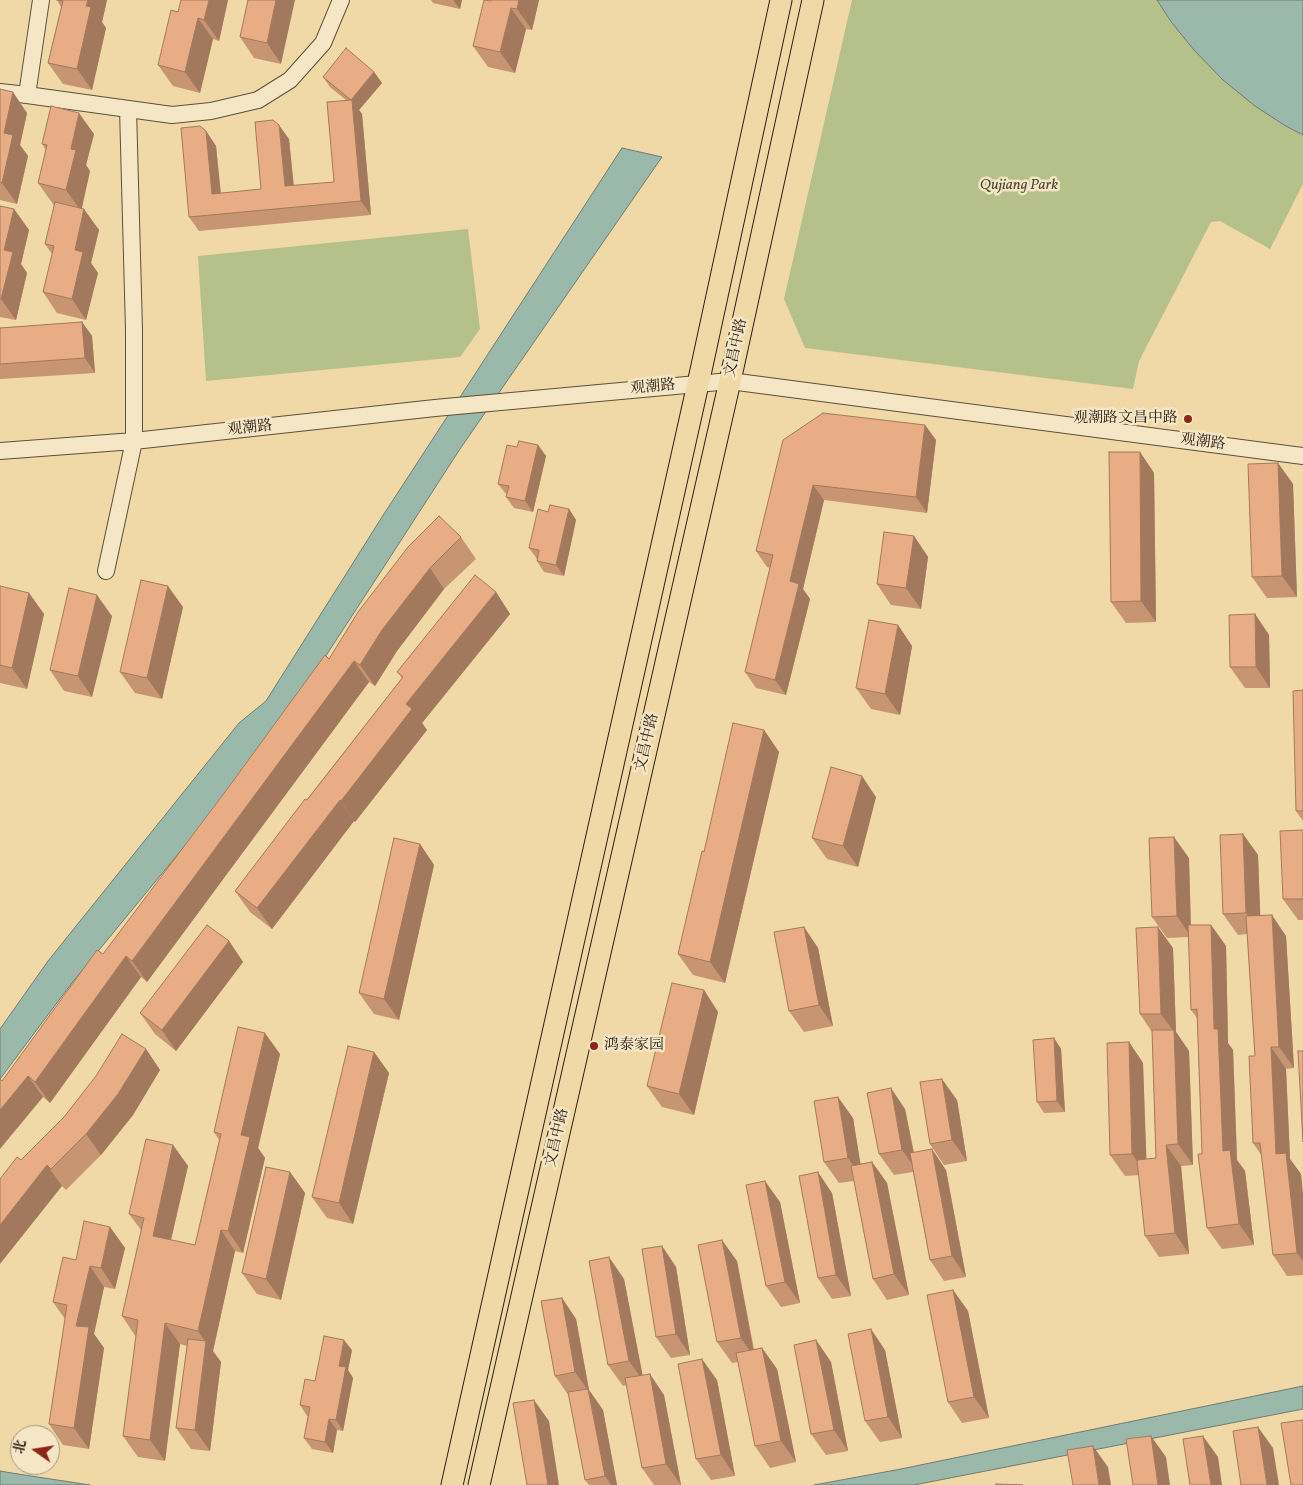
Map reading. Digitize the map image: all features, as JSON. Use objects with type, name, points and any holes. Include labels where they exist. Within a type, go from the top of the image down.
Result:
[{"type":"main road","name":"文昌中路","points":[[452,1485],[782,0]]},
{"type":"main road","name":"文昌中路","points":[[478,1485],[730,381],[813,0]]},
{"type":"street","points":[[27,95],[42,0]]},
{"type":"street","points":[[0,92],[172,115],[211,111],[258,100],[290,80],[323,43],[341,0]]},
{"type":"street","points":[[106,571],[134,441],[134,330],[128,109]]},
{"type":"street","name":"观潮路","points":[[0,451],[134,441],[435,408],[730,381],[1303,456]]},
{"type":"green space","name":"Qujiang Park","points":[[852,0],[1303,0],[1303,184],[1270,249],[1220,221],[1211,222],[1139,361],[1133,389],[805,348],[784,299]]},
{"type":"green space","points":[[468,229],[480,329],[460,357],[206,381],[198,256]]},
{"type":"shaded area","points":[[1157,0],[1303,0],[1303,135],[1255,106],[1223,80],[1194,50],[1172,23]]},
{"type":"shaded area","points":[[622,148],[662,157],[460,449],[267,746],[71,984],[0,1079],[0,1029],[48,961],[239,723],[266,701],[382,517]]},
{"type":"shaded area","points":[[1303,1386],[1303,1409],[914,1485],[814,1485],[901,1469]]},
{"type":"shaded area","points":[[0,1471],[10,1473],[10,1475],[25,1475],[90,1485],[0,1485]]},
{"type":"building","points":[[57,0],[88,0],[86,6],[91,7],[77,69],[48,63],[63,1]]},
{"type":"building","points":[[181,0],[209,0],[204,20],[198,18],[185,72],[158,65],[171,10],[178,12]]},
{"type":"building","points":[[248,0],[276,0],[267,43],[240,37]]},
{"type":"building","points":[[484,0],[519,0],[517,9],[511,8],[500,52],[473,46]]},
{"type":"building","points":[[346,48],[374,72],[351,100],[323,77]]},
{"type":"building","points":[[0,89],[13,92],[4,133],[13,135],[2,183],[0,182]]},
{"type":"building","points":[[352,100],[361,201],[189,217],[181,128],[200,126],[206,131],[212,194],[261,189],[255,122],[273,120],[279,125],[285,186],[334,182],[327,102]]},
{"type":"building","points":[[51,106],[79,113],[71,149],[76,150],[66,190],[38,183],[47,145],[42,144]]},
{"type":"building","points":[[55,202],[84,209],[75,250],[83,252],[72,299],[43,292],[54,246],[45,244]]},
{"type":"building","points":[[0,206],[14,209],[4,250],[13,252],[1,299],[0,299]]},
{"type":"building","points":[[82,322],[85,358],[0,364],[0,328]]},
{"type":"building","points":[[823,413],[925,425],[916,497],[813,485],[790,581],[799,584],[775,680],[745,672],[773,555],[756,551],[783,440]]},
{"type":"building","points":[[519,441],[538,445],[525,501],[506,497],[509,486],[498,484],[507,445],[517,447]]},
{"type":"building","points":[[1109,452],[1140,452],[1141,601],[1111,602]]},
{"type":"building","points":[[1278,463],[1282,576],[1252,577],[1248,464]]},
{"type":"building","points":[[550,505],[569,509],[556,565],[537,561],[539,550],[529,548],[538,509],[548,512]]},
{"type":"building","points":[[439,516],[461,537],[430,568],[382,630],[360,665],[354,661],[132,961],[126,956],[35,1082],[28,1076],[0,1110],[0,1079],[2,1081],[97,950],[103,954],[325,655],[329,659],[358,612],[408,547]]},
{"type":"building","points":[[884,532],[914,536],[906,588],[877,584]]},
{"type":"building","points":[[475,575],[496,592],[406,704],[412,709],[257,908],[235,891],[305,799],[307,800],[403,677],[397,672]]},
{"type":"building","points":[[141,580],[168,586],[147,678],[120,672]]},
{"type":"building","points":[[0,586],[29,593],[12,668],[0,665]]},
{"type":"building","points":[[69,588],[97,595],[78,676],[50,670]]},
{"type":"building","points":[[1255,614],[1256,667],[1230,667],[1229,615]]},
{"type":"building","points":[[869,620],[898,625],[885,694],[856,688]]},
{"type":"building","points":[[1303,690],[1303,811],[1296,811],[1293,691]]},
{"type":"building","points":[[733,723],[764,730],[710,962],[678,954],[702,851],[704,852]]},
{"type":"building","points":[[831,767],[862,776],[843,846],[812,838]]},
{"type":"building","points":[[1303,830],[1303,899],[1283,899],[1280,831]]},
{"type":"building","points":[[1243,834],[1246,913],[1223,914],[1220,835]]},
{"type":"building","points":[[1174,837],[1177,916],[1152,917],[1149,838]]},
{"type":"building","points":[[394,838],[420,844],[384,999],[359,993]]},
{"type":"building","points":[[1272,915],[1279,1047],[1271,1047],[1276,1154],[1286,1153],[1297,1253],[1273,1255],[1260,1143],[1253,1143],[1249,1056],[1255,1056],[1246,916]]},
{"type":"building","points":[[207,925],[229,941],[162,1030],[140,1013]]},
{"type":"building","points":[[1188,925],[1211,925],[1214,1029],[1218,1029],[1223,1151],[1230,1150],[1239,1224],[1207,1228],[1198,1154],[1202,1154],[1197,1009],[1191,1010]]},
{"type":"building","points":[[804,927],[819,1005],[789,1011],[774,932]]},
{"type":"building","points":[[1158,927],[1161,1014],[1140,1014],[1136,928]]},
{"type":"building","points":[[672,983],[704,990],[679,1094],[647,1086]]},
{"type":"building","points":[[238,1027],[265,1033],[241,1135],[250,1137],[228,1231],[221,1230],[198,1331],[165,1323],[150,1440],[123,1436],[138,1320],[122,1316],[144,1218],[129,1214],[146,1139],[173,1145],[153,1236],[195,1245],[221,1134],[214,1132]]},
{"type":"building","points":[[1152,1030],[1174,1030],[1178,1144],[1166,1145],[1175,1233],[1145,1236],[1137,1160],[1156,1158]]},
{"type":"building","points":[[122,1034],[146,1049],[118,1094],[86,1134],[51,1169],[47,1165],[0,1225],[0,1179],[17,1157],[21,1160],[64,1117],[96,1076]]},
{"type":"building","points":[[1054,1038],[1057,1101],[1037,1102],[1033,1040]]},
{"type":"building","points":[[1129,1042],[1132,1154],[1110,1155],[1107,1043]]},
{"type":"building","points":[[348,1046],[374,1052],[339,1203],[312,1197]]},
{"type":"building","points":[[1298,1051],[1303,1051],[1303,1142]]},
{"type":"building","points":[[942,1079],[952,1140],[930,1144],[920,1082]]},
{"type":"building","points":[[891,1088],[902,1150],[879,1154],[867,1093]]},
{"type":"building","points":[[838,1097],[848,1158],[824,1162],[814,1101]]},
{"type":"building","points":[[932,1149],[952,1256],[930,1260],[910,1153]]},
{"type":"building","points":[[872,1162],[894,1274],[873,1279],[851,1166]]},
{"type":"building","points":[[266,1167],[290,1172],[266,1279],[242,1273]]},
{"type":"building","points":[[818,1172],[836,1275],[818,1278],[799,1176]]},
{"type":"building","points":[[765,1181],[785,1282],[766,1286],[746,1185]]},
{"type":"building","points":[[84,1221],[110,1227],[101,1268],[90,1266],[76,1326],[89,1327],[74,1428],[49,1424],[67,1305],[53,1302],[63,1257],[76,1260]]},
{"type":"building","points":[[722,1240],[741,1338],[717,1342],[698,1245]]},
{"type":"building","points":[[662,1246],[676,1334],[656,1337],[642,1249]]},
{"type":"building","points":[[609,1257],[629,1361],[608,1365],[589,1261]]},
{"type":"building","points":[[953,1290],[974,1397],[948,1402],[927,1295]]},
{"type":"building","points":[[562,1298],[575,1372],[555,1376],[541,1301]]},
{"type":"building","points":[[871,1329],[888,1417],[865,1421],[848,1334]]},
{"type":"building","points":[[324,1336],[344,1340],[339,1366],[346,1367],[336,1420],[329,1419],[325,1442],[304,1438],[310,1407],[300,1405],[305,1379],[315,1381]]},
{"type":"building","points":[[188,1339],[206,1341],[195,1430],[176,1428]]},
{"type":"building","points":[[816,1340],[834,1430],[811,1434],[794,1345]]},
{"type":"building","points":[[762,1348],[781,1441],[755,1446],[736,1353]]},
{"type":"building","points":[[702,1359],[721,1455],[696,1459],[678,1364]]},
{"type":"building","points":[[650,1374],[666,1464],[642,1468],[625,1378]]},
{"type":"building","points":[[588,1389],[605,1476],[585,1480],[568,1392]]},
{"type":"building","points":[[534,1400],[548,1485],[527,1485],[513,1403]]},
{"type":"building","points":[[1303,1420],[1303,1485],[1291,1485],[1281,1423]]},
{"type":"building","points":[[1258,1427],[1267,1485],[1241,1485],[1233,1431]]},
{"type":"building","points":[[1151,1436],[1158,1485],[1133,1485],[1126,1439]]},
{"type":"building","points":[[1203,1436],[1211,1485],[1190,1485],[1183,1439]]},
{"type":"building","points":[[1093,1446],[1099,1485],[1073,1485],[1067,1450]]},
{"type":"place","name":"观潮路文昌中路","points":[[1188,419]]},
{"type":"place","name":"鸿泰家园","points":[[594,1046]]}]
